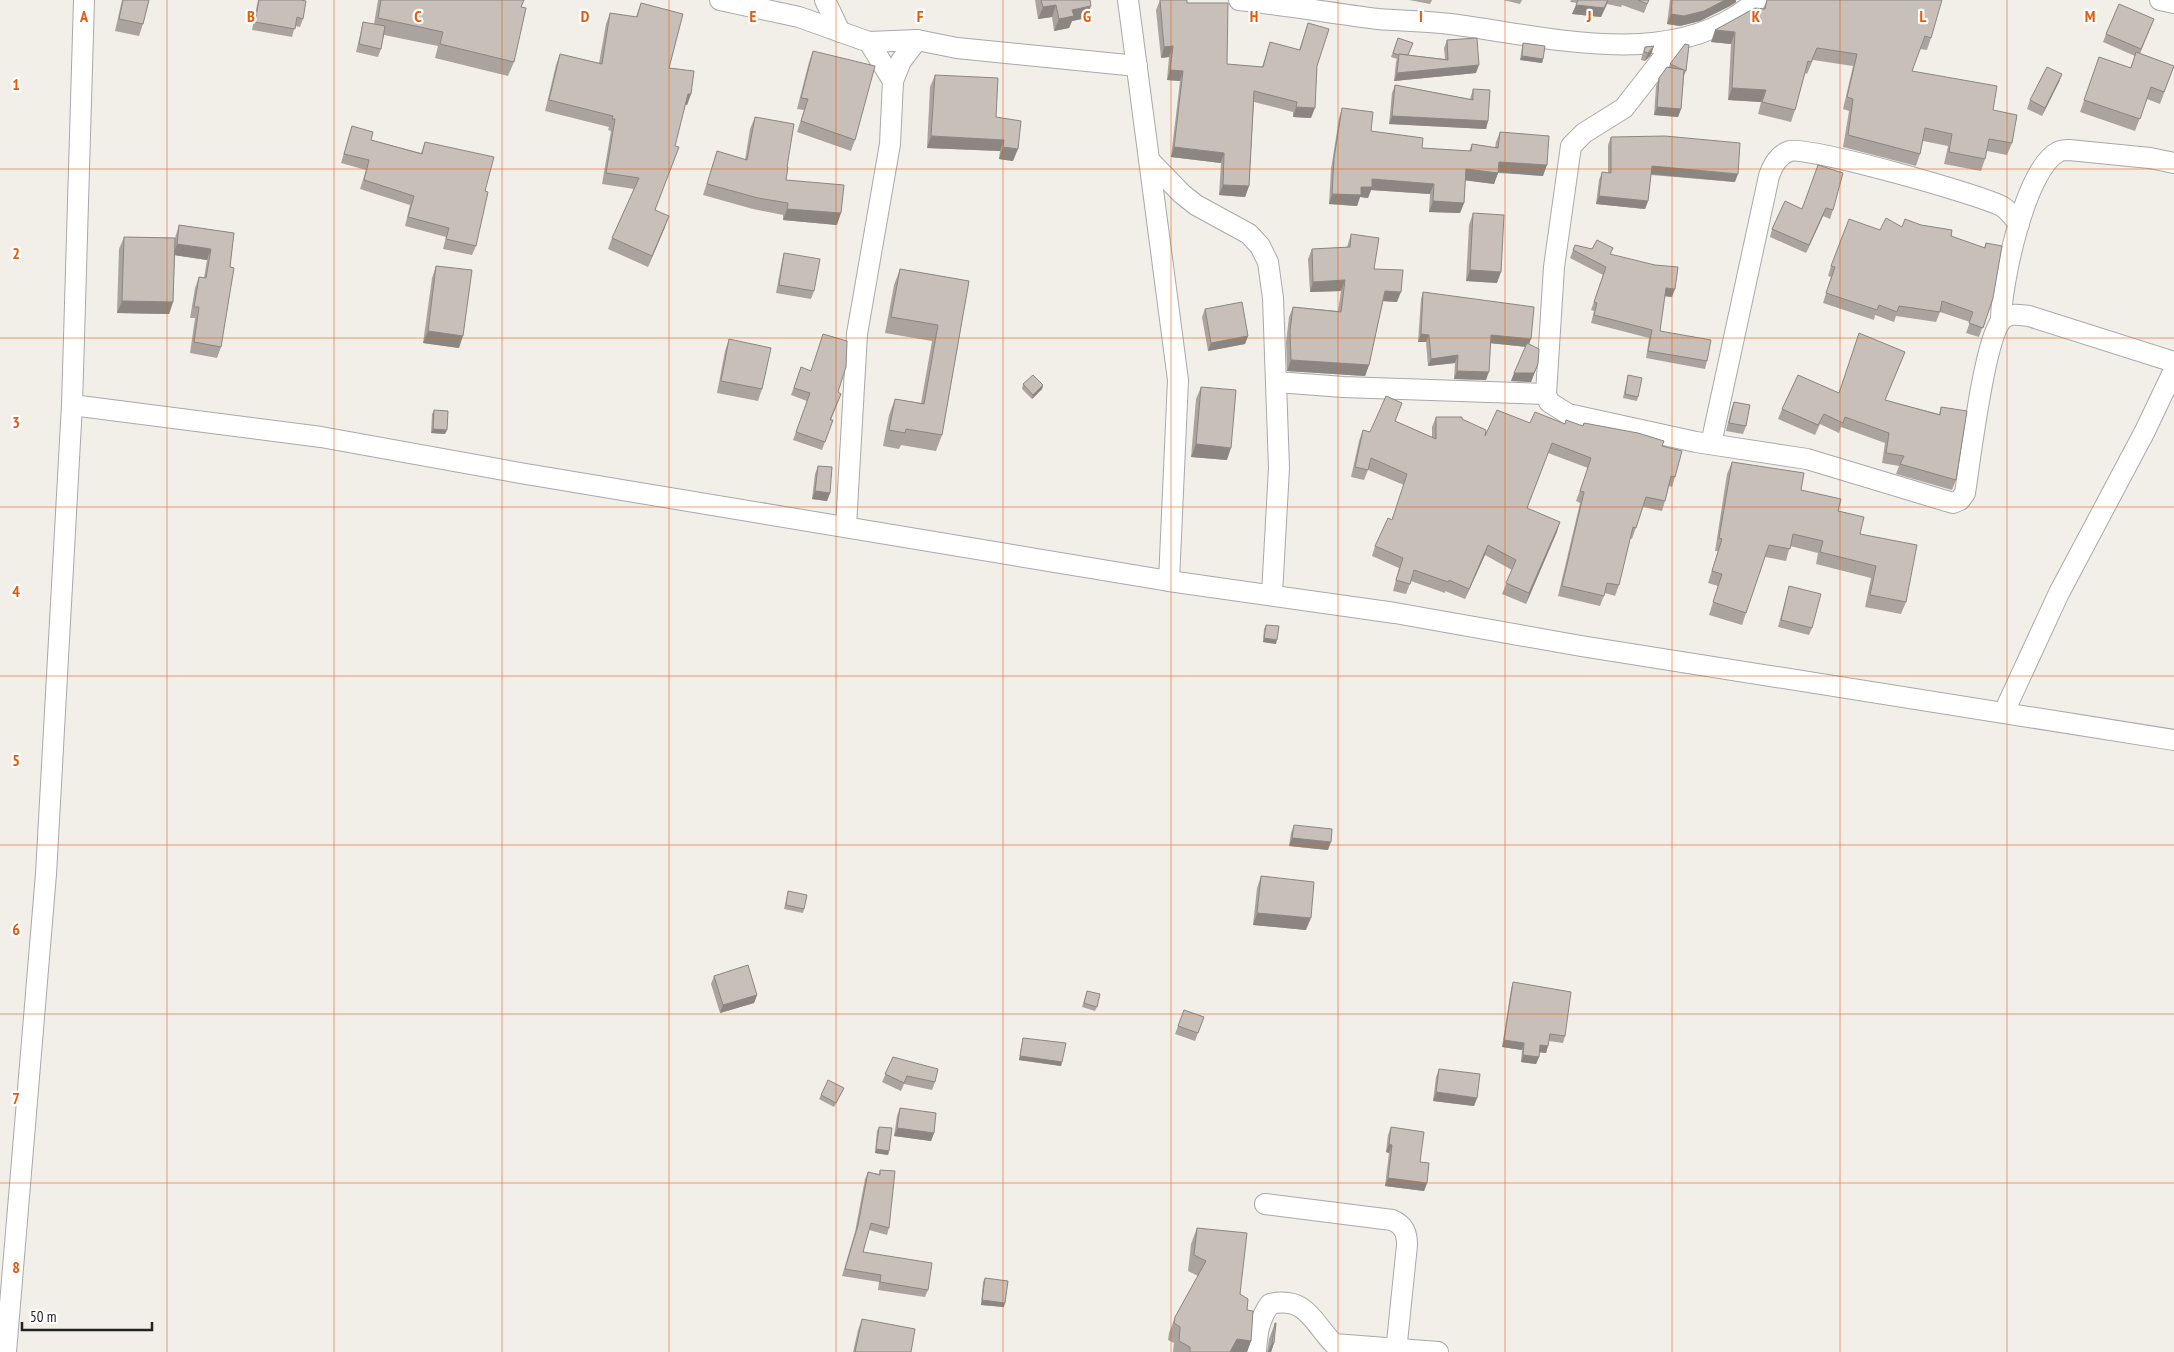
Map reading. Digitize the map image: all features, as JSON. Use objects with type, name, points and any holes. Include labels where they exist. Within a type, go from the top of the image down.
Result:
[{"type":"street","points":[[6,1352],[46,874],[72,405],[84,0]]},
{"type":"street","points":[[720,0],[777,6],[800,17],[869,42],[917,40],[957,48],[1137,66]]},
{"type":"street","points":[[800,17],[819,0]]},
{"type":"street","points":[[825,0],[840,32]]},
{"type":"street","points":[[1128,0],[1178,380],[1168,580]]},
{"type":"street","points":[[1239,0],[1380,19],[1414,20],[1467,26],[1566,41],[1639,43],[1677,40],[1718,27],[1757,0]]},
{"type":"street","points":[[2160,0],[2174,4]]},
{"type":"street","points":[[846,526],[857,334],[890,144],[893,81],[900,61],[917,40]]},
{"type":"street","points":[[1677,40],[1624,108],[1584,133],[1571,146],[1554,267],[1546,394],[1549,402],[1568,414],[1711,444],[1807,460],[1907,488],[1944,501],[1958,502],[1965,493],[1987,364],[1995,332],[2001,320],[2002,294],[2019,224],[2027,200],[2042,168],[2058,151],[2105,152],[2174,163]]},
{"type":"street","points":[[869,42],[893,81]]},
{"type":"street","points":[[1639,43],[1657,65]]},
{"type":"street","points":[[1711,444],[1769,176],[1781,155],[1792,150],[1856,162],[1941,185],[2003,207],[2019,224]]},
{"type":"street","points":[[1149,160],[1196,205],[1236,226],[1260,246],[1268,262],[1273,298],[1279,468],[1272,594]]},
{"type":"street","points":[[2003,207],[2027,200]]},
{"type":"street","points":[[2001,320],[2009,315],[2029,316],[2174,362]]},
{"type":"street","points":[[2004,712],[2059,593],[2145,431],[2174,370]]},
{"type":"street","points":[[1277,382],[1342,387],[1546,394]]},
{"type":"street","points":[[72,405],[321,437],[520,473],[1168,580],[1272,594],[2174,740]]},
{"type":"street","points":[[1265,1204],[1392,1220],[1403,1227],[1407,1233],[1407,1245],[1396,1350]]},
{"type":"street","points":[[1256,1352],[1259,1325],[1264,1312],[1270,1304],[1278,1302],[1305,1309],[1334,1344],[1438,1352]]},
{"type":"building","points":[[123,0],[149,0],[143,24],[119,19]]},
{"type":"building","points":[[259,0],[306,1],[303,19],[297,17],[295,29],[255,22]]},
{"type":"building","points":[[381,0],[524,0],[521,7],[526,8],[514,62],[440,44],[443,32],[378,18]]},
{"type":"building","points":[[1041,0],[1090,0],[1091,6],[1072,10],[1074,16],[1059,19],[1056,5],[1043,7]]},
{"type":"building","points":[[1160,0],[1187,0],[1187,3],[1228,3],[1227,64],[1263,67],[1270,42],[1300,50],[1308,23],[1329,29],[1317,66],[1315,108],[1296,107],[1297,102],[1254,91],[1249,186],[1223,185],[1224,153],[1174,147],[1183,71],[1170,70],[1173,46],[1164,47]]},
{"type":"building","points":[[1578,0],[1608,0],[1604,8],[1576,5]]},
{"type":"building","points":[[1638,0],[1649,0],[1647,4]]},
{"type":"building","points":[[1672,0],[1725,0],[1704,11],[1684,16],[1671,14]]},
{"type":"building","points":[[1767,0],[1942,0],[1931,38],[1925,36],[1912,71],[1997,86],[1993,110],[2017,115],[2012,143],[1989,139],[1985,159],[1949,152],[1952,134],[1925,128],[1920,154],[1848,135],[1853,99],[1847,97],[1857,54],[1817,48],[1811,62],[1808,61],[1795,110],[1762,102],[1766,90],[1732,88],[1735,32],[1715,30],[1755,8],[1765,9]]},
{"type":"building","points":[[641,3],[683,14],[669,68],[694,71],[691,94],[688,94],[675,146],[679,147],[655,210],[669,216],[652,256],[612,238],[639,178],[606,173],[615,119],[612,119],[613,116],[549,100],[560,54],[602,64],[610,13],[637,17]]},
{"type":"building","points":[[2119,4],[2154,19],[2141,49],[2106,34]]},
{"type":"building","points":[[363,22],[385,26],[381,49],[359,44]]},
{"type":"building","points":[[1398,38],[1413,43],[1408,55],[1393,53]]},
{"type":"building","points":[[1477,38],[1479,65],[1397,73],[1399,54],[1448,60],[1447,40]]},
{"type":"building","points":[[1523,43],[1545,46],[1543,59],[1522,56]]},
{"type":"building","points":[[1685,44],[1689,45],[1686,71],[1670,64]]},
{"type":"building","points":[[1654,46],[1648,53],[1644,52],[1645,47]]},
{"type":"building","points":[[813,51],[875,66],[855,140],[801,121],[808,99],[801,98]]},
{"type":"building","points":[[2136,52],[2174,66],[2164,92],[2151,87],[2140,119],[2084,100],[2099,57],[2131,68]]},
{"type":"building","points":[[1667,67],[1684,70],[1681,109],[1657,107],[1659,78]]},
{"type":"building","points":[[2047,67],[2062,74],[2045,108],[2030,100]]},
{"type":"building","points":[[935,75],[998,78],[996,117],[1021,121],[1018,149],[1003,147],[1004,140],[931,136]]},
{"type":"building","points":[[1395,85],[1473,100],[1473,89],[1490,90],[1488,121],[1392,116]]},
{"type":"building","points":[[1342,108],[1373,112],[1371,131],[1423,138],[1422,148],[1471,151],[1472,144],[1498,148],[1500,132],[1549,136],[1547,165],[1499,162],[1498,173],[1466,169],[1464,203],[1433,201],[1434,184],[1372,179],[1372,187],[1361,187],[1361,195],[1332,194],[1334,158]]},
{"type":"building","points":[[755,117],[794,124],[786,180],[844,185],[841,213],[787,209],[788,203],[758,198],[707,184],[717,151],[747,160]]},
{"type":"building","points":[[352,126],[373,132],[371,140],[422,154],[425,142],[494,157],[485,191],[488,192],[476,246],[446,239],[449,228],[408,217],[414,196],[364,180],[369,160],[344,154]]},
{"type":"building","points":[[1665,136],[1740,143],[1738,174],[1652,166],[1648,201],[1599,196],[1602,172],[1611,173],[1611,137]]},
{"type":"building","points":[[1818,165],[1843,173],[1833,210],[1826,208],[1809,245],[1772,229],[1785,201],[1802,209]]},
{"type":"building","points":[[1473,213],[1504,215],[1501,272],[1470,270]]},
{"type":"building","points":[[1886,218],[1902,227],[1905,219],[1921,225],[1952,230],[1951,236],[1985,248],[1986,243],[2002,246],[1993,298],[1983,328],[1969,323],[1973,312],[1942,301],[1940,312],[1899,306],[1897,312],[1879,305],[1877,310],[1826,293],[1835,267],[1831,266],[1849,219],[1880,230]]},
{"type":"building","points":[[179,225],[234,233],[230,267],[234,268],[221,347],[194,342],[199,307],[194,307],[199,277],[206,278],[211,249],[177,244]]},
{"type":"building","points":[[1351,234],[1379,238],[1374,269],[1403,270],[1401,292],[1385,291],[1369,365],[1291,360],[1290,331],[1293,307],[1341,312],[1345,280],[1313,282],[1312,249],[1350,247]]},
{"type":"building","points":[[124,237],[175,238],[173,302],[122,301]]},
{"type":"building","points":[[1597,240],[1613,248],[1610,254],[1655,265],[1678,267],[1675,289],[1666,288],[1660,331],[1711,340],[1707,361],[1648,351],[1652,330],[1594,315],[1597,303],[1594,302],[1606,267],[1573,250],[1575,245],[1592,249]]},
{"type":"building","points":[[784,253],[820,259],[814,291],[779,285]]},
{"type":"building","points":[[436,266],[472,270],[463,336],[428,331]]},
{"type":"building","points":[[900,269],[969,281],[942,435],[906,429],[905,433],[889,430],[895,399],[924,404],[938,325],[891,317]]},
{"type":"building","points":[[1423,292],[1534,307],[1531,339],[1491,335],[1489,372],[1457,371],[1458,355],[1431,359],[1429,335],[1421,334]]},
{"type":"building","points":[[1242,302],[1248,336],[1211,343],[1205,309]]},
{"type":"building","points":[[1859,333],[1905,352],[1885,400],[1940,415],[1941,407],[1967,411],[1956,480],[1900,464],[1904,456],[1886,453],[1889,433],[1845,417],[1843,423],[1824,414],[1818,425],[1782,409],[1798,375],[1839,393]]},
{"type":"building","points":[[823,334],[847,341],[846,367],[838,392],[841,394],[830,420],[833,420],[825,442],[796,432],[810,393],[794,388],[801,367],[811,371]]},
{"type":"building","points":[[729,339],[771,348],[762,389],[721,381]]},
{"type":"building","points":[[1527,343],[1539,349],[1538,364],[1534,373],[1514,373]]},
{"type":"building","points":[[1033,375],[1043,385],[1033,395],[1023,384]]},
{"type":"building","points":[[1628,375],[1642,378],[1638,397],[1625,394]]},
{"type":"building","points":[[1201,387],[1236,390],[1231,448],[1196,444]]},
{"type":"building","points":[[1386,396],[1402,403],[1395,421],[1436,439],[1436,417],[1462,417],[1462,419],[1486,430],[1485,436],[1497,410],[1530,423],[1535,412],[1565,424],[1566,420],[1583,426],[1584,423],[1638,433],[1664,441],[1662,446],[1682,451],[1675,477],[1671,476],[1665,501],[1646,497],[1636,528],[1633,527],[1619,585],[1607,583],[1604,596],[1562,586],[1584,492],[1580,491],[1591,458],[1552,443],[1527,508],[1560,522],[1529,593],[1506,583],[1516,560],[1488,545],[1469,589],[1449,580],[1448,582],[1414,570],[1410,584],[1396,580],[1403,558],[1375,546],[1388,518],[1392,520],[1407,474],[1371,458],[1368,470],[1355,467],[1363,430],[1370,432]]},
{"type":"building","points":[[1734,402],[1750,405],[1746,426],[1729,423]]},
{"type":"building","points":[[434,410],[448,411],[447,430],[433,429]]},
{"type":"building","points":[[1732,462],[1804,473],[1801,490],[1841,499],[1838,511],[1864,517],[1860,534],[1917,545],[1906,602],[1870,595],[1876,566],[1820,552],[1823,541],[1793,534],[1790,549],[1769,545],[1746,613],[1713,602],[1722,574],[1712,571],[1722,539],[1719,538]]},
{"type":"building","points":[[818,466],[832,467],[830,493],[815,491]]},
{"type":"building","points":[[1789,586],[1821,594],[1812,628],[1781,620]]},
{"type":"building","points":[[1266,625],[1279,626],[1277,640],[1264,638]]},
{"type":"building","points":[[1294,825],[1332,829],[1331,842],[1292,838]]},
{"type":"building","points":[[1261,876],[1314,882],[1311,918],[1257,913]]},
{"type":"building","points":[[788,891],[807,895],[804,909],[786,905]]},
{"type":"building","points":[[748,965],[757,995],[723,1005],[714,976]]},
{"type":"building","points":[[1513,982],[1571,992],[1565,1036],[1550,1034],[1548,1046],[1540,1045],[1539,1057],[1523,1055],[1524,1043],[1504,1040]]},
{"type":"building","points":[[1087,991],[1100,994],[1097,1007],[1084,1003]]},
{"type":"building","points":[[1184,1010],[1204,1017],[1198,1033],[1178,1026]]},
{"type":"building","points":[[1023,1038],[1066,1043],[1062,1062],[1020,1056]]},
{"type":"building","points":[[893,1057],[938,1069],[935,1082],[907,1076],[904,1083],[885,1074]]},
{"type":"building","points":[[1439,1069],[1480,1074],[1477,1098],[1436,1092]]},
{"type":"building","points":[[828,1080],[844,1088],[836,1103],[821,1095]]},
{"type":"building","points":[[900,1108],[936,1113],[934,1133],[897,1128]]},
{"type":"building","points":[[879,1127],[892,1128],[889,1151],[876,1149]]},
{"type":"building","points":[[1391,1127],[1424,1132],[1420,1162],[1429,1163],[1427,1183],[1388,1178],[1392,1145],[1389,1144]]},
{"type":"building","points":[[880,1170],[895,1171],[889,1228],[871,1223],[863,1252],[932,1263],[928,1290],[880,1282],[881,1275],[845,1269],[858,1225],[868,1172],[880,1175]]},
{"type":"building","points":[[1197,1228],[1247,1233],[1240,1294],[1248,1299],[1247,1310],[1253,1311],[1251,1341],[1237,1339],[1230,1352],[1190,1352],[1190,1347],[1179,1341],[1180,1327],[1174,1323],[1175,1317],[1206,1261],[1194,1255]]},
{"type":"building","points":[[985,1278],[1008,1281],[1005,1303],[982,1300]]},
{"type":"building","points":[[862,1319],[915,1329],[911,1352],[855,1352]]},
{"type":"building","points":[[1275,1323],[1274,1343],[1272,1343]]}]
